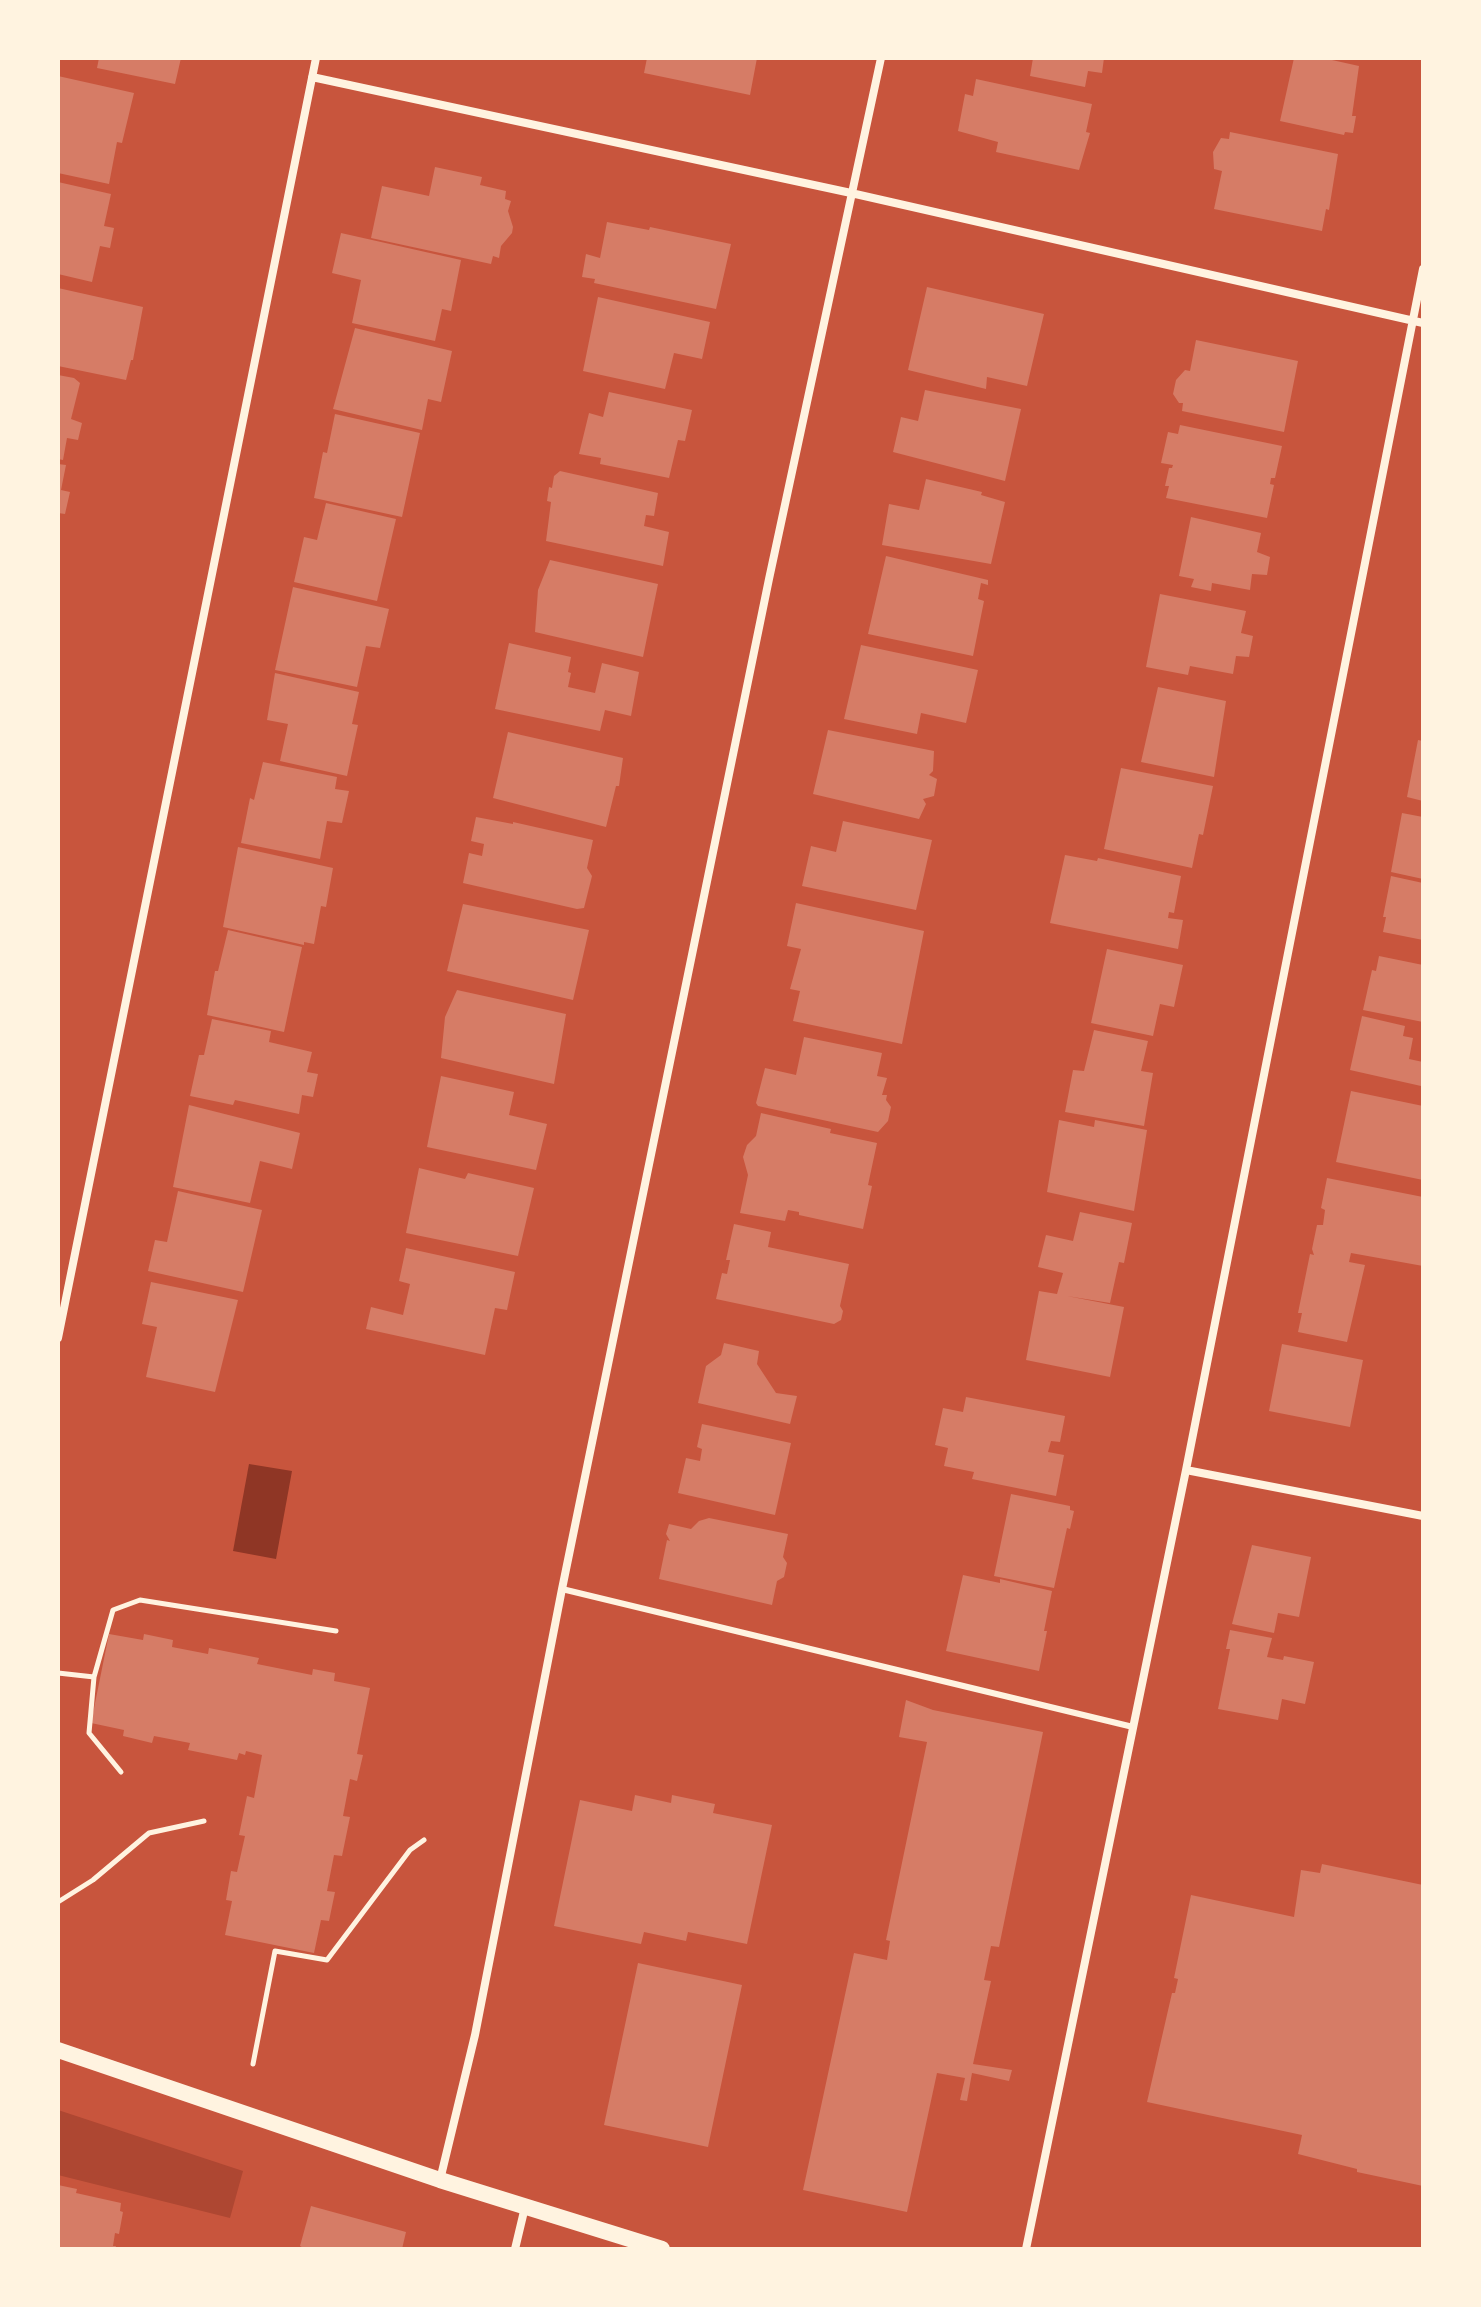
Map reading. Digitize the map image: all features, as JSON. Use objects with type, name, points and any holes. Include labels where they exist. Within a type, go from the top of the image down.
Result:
[{"type":"main road","points":[[58,2050],[440,2180],[662,2249]]},
{"type":"street","points":[[58,1338],[316,58]]},
{"type":"street","points":[[440,2180],[475,2035],[562,1589],[769,579],[881,58]]},
{"type":"street","points":[[312,77],[851,193],[1423,323]]},
{"type":"street","points":[[1026,2249],[1186,1470],[1423,269]]},
{"type":"street","points":[[1186,1470],[1423,1516]]},
{"type":"street","points":[[515,2249],[525,2207]]},
{"type":"lane","points":[[562,1589],[1133,1727]]},
{"type":"path","points":[[121,1772],[89,1733],[94,1677],[113,1610],[140,1600],[336,1631]]},
{"type":"path","points":[[58,1673],[94,1677]]},
{"type":"path","points":[[58,1902],[93,1880],[149,1833],[204,1821]]},
{"type":"path","points":[[253,2064],[275,1951],[327,1960],[410,1850],[424,1840]]},
{"type":"shaded area","points":[[249,1464],[292,1471],[276,1559],[233,1551]]},
{"type":"shaded area","points":[[58,2110],[243,2171],[230,2218],[58,2175]]},
{"type":"building","points":[[99,58],[181,58],[175,84],[97,68]]},
{"type":"building","points":[[647,58],[757,58],[750,95],[644,73]]},
{"type":"building","points":[[1033,58],[1104,58],[1102,73],[1088,71],[1085,87],[1030,76]]},
{"type":"building","points":[[1294,58],[1323,58],[1359,66],[1352,116],[1356,116],[1353,133],[1345,132],[1344,135],[1280,121]]},
{"type":"building","points":[[58,76],[134,93],[122,143],[117,142],[109,184],[58,173]]},
{"type":"building","points":[[976,79],[1092,104],[1086,132],[1090,133],[1079,170],[996,152],[998,142],[958,131],[965,94],[973,96]]},
{"type":"building","points":[[1230,132],[1338,154],[1329,210],[1326,209],[1322,231],[1214,209],[1222,171],[1214,169],[1213,152],[1221,138],[1229,139]]},
{"type":"building","points":[[435,167],[482,177],[480,185],[506,191],[505,199],[511,201],[508,211],[512,233],[501,246],[499,258],[493,256],[491,264],[371,238],[382,186],[429,196]]},
{"type":"building","points":[[58,182],[111,194],[104,226],[114,228],[110,248],[100,246],[92,282],[58,274]]},
{"type":"building","points":[[607,222],[649,230],[650,227],[731,244],[716,309],[594,283],[595,279],[582,277],[586,254],[600,258]]},
{"type":"building","points":[[341,233],[461,260],[451,311],[442,309],[435,341],[352,323],[361,280],[332,273]]},
{"type":"building","points":[[927,287],[1044,314],[1027,386],[987,377],[986,389],[908,370]]},
{"type":"building","points":[[58,288],[143,307],[126,380],[58,366]]},
{"type":"building","points":[[598,297],[710,322],[702,359],[674,353],[665,389],[583,371]]},
{"type":"building","points":[[355,328],[452,351],[441,402],[428,399],[422,430],[333,409]]},
{"type":"building","points":[[1196,340],[1298,361],[1284,432],[1182,411],[1183,403],[1179,403],[1173,394],[1176,380],[1185,370],[1190,371]]},
{"type":"building","points":[[58,375],[74,378],[80,383],[71,419],[82,423],[78,440],[67,438],[63,460],[58,459]]},
{"type":"building","points":[[925,390],[1021,409],[1005,481],[893,452],[901,417],[918,421]]},
{"type":"building","points":[[609,392],[692,410],[685,441],[678,440],[669,478],[600,464],[601,458],[579,454],[589,413],[603,417]]},
{"type":"building","points":[[335,414],[420,433],[402,517],[314,498],[323,452],[327,453]]},
{"type":"building","points":[[1180,425],[1282,446],[1275,478],[1271,478],[1270,484],[1274,485],[1267,518],[1166,498],[1169,486],[1165,486],[1169,468],[1173,465],[1161,463],[1168,432],[1178,434]]},
{"type":"building","points":[[58,464],[66,465],[61,490],[70,492],[65,514],[58,513]]},
{"type":"building","points":[[560,471],[658,493],[654,516],[646,515],[644,526],[669,532],[663,566],[546,541],[551,502],[547,501],[549,487],[552,488],[554,476]]},
{"type":"building","points":[[926,479],[982,492],[981,495],[1005,502],[991,564],[882,545],[889,504],[919,510]]},
{"type":"building","points":[[326,503],[396,519],[377,601],[294,582],[304,537],[317,540]]},
{"type":"building","points":[[1191,517],[1261,533],[1257,552],[1270,557],[1267,575],[1252,574],[1250,590],[1212,583],[1211,591],[1191,587],[1194,579],[1179,576]]},
{"type":"building","points":[[886,556],[988,580],[988,585],[981,583],[978,599],[984,601],[973,656],[868,634]]},
{"type":"building","points":[[550,560],[658,584],[643,657],[535,632],[538,590]]},
{"type":"building","points":[[293,587],[389,609],[380,648],[366,646],[357,687],[275,670]]},
{"type":"building","points":[[1160,594],[1246,611],[1241,633],[1253,636],[1249,657],[1236,656],[1233,674],[1190,666],[1188,675],[1146,667]]},
{"type":"building","points":[[509,643],[571,657],[568,687],[595,693],[602,663],[639,672],[631,716],[605,710],[600,731],[495,709]]},
{"type":"building","points":[[861,645],[978,670],[966,723],[921,713],[917,734],[844,719]]},
{"type":"building","points":[[275,673],[359,692],[352,724],[358,725],[347,776],[280,761],[288,724],[267,720]]},
{"type":"building","points":[[1158,687],[1226,701],[1214,777],[1141,762]]},
{"type":"building","points":[[828,730],[934,751],[933,771],[929,775],[937,779],[934,796],[923,799],[926,804],[919,819],[813,794]]},
{"type":"building","points":[[508,732],[623,758],[619,786],[616,786],[606,827],[493,798]]},
{"type":"building","points":[[1418,740],[1423,741],[1423,801],[1407,797]]},
{"type":"building","points":[[263,762],[337,777],[335,789],[349,791],[342,823],[327,821],[320,859],[241,843],[250,798],[254,800]]},
{"type":"building","points":[[1121,768],[1213,786],[1203,835],[1199,834],[1192,868],[1104,849]]},
{"type":"building","points":[[1402,813],[1423,817],[1423,879],[1391,872]]},
{"type":"building","points":[[476,817],[593,840],[587,868],[592,876],[584,908],[463,883],[469,853],[482,856],[484,844],[471,841]]},
{"type":"building","points":[[843,821],[932,840],[916,910],[802,886],[811,846],[836,852]]},
{"type":"building","points":[[238,847],[333,868],[326,907],[321,906],[314,944],[304,942],[304,945],[223,927]]},
{"type":"building","points":[[1065,855],[1097,861],[1098,858],[1181,876],[1174,913],[1169,912],[1168,918],[1183,920],[1178,949],[1050,923]]},
{"type":"building","points":[[1391,876],[1423,883],[1423,940],[1383,932]]},
{"type":"building","points":[[796,903],[924,931],[902,1044],[793,1021],[800,991],[790,989],[801,949],[787,946]]},
{"type":"building","points":[[463,904],[589,930],[573,1000],[447,971]]},
{"type":"building","points":[[228,930],[302,947],[284,1032],[207,1015],[215,971],[218,971]]},
{"type":"building","points":[[1107,949],[1183,965],[1174,1007],[1160,1004],[1153,1036],[1091,1023]]},
{"type":"building","points":[[1379,956],[1423,965],[1423,1022],[1363,1010],[1372,970],[1376,971]]},
{"type":"building","points":[[457,990],[566,1014],[554,1084],[441,1058],[445,1017]]},
{"type":"building","points":[[1362,1016],[1405,1026],[1403,1036],[1413,1038],[1409,1059],[1423,1062],[1421,1086],[1350,1070]]},
{"type":"building","points":[[212,1019],[271,1031],[269,1042],[312,1052],[307,1072],[318,1074],[313,1097],[302,1095],[299,1114],[235,1100],[233,1105],[190,1096],[199,1055],[204,1055]]},
{"type":"building","points":[[1094,1030],[1148,1041],[1141,1071],[1153,1073],[1144,1126],[1065,1112],[1073,1070],[1084,1071]]},
{"type":"building","points":[[804,1037],[882,1053],[877,1076],[887,1078],[882,1095],[887,1095],[886,1100],[891,1107],[888,1121],[878,1132],[758,1106],[756,1103],[765,1068],[796,1075]]},
{"type":"building","points":[[441,1076],[514,1092],[509,1115],[547,1124],[536,1170],[427,1147]]},
{"type":"building","points":[[1351,1091],[1423,1106],[1423,1180],[1336,1162]]},
{"type":"building","points":[[189,1105],[300,1133],[292,1169],[260,1161],[250,1203],[173,1187]]},
{"type":"building","points":[[761,1113],[877,1143],[863,1229],[788,1210],[785,1221],[740,1213],[748,1175],[743,1157],[747,1145],[756,1136]]},
{"type":"building","points":[[1059,1120],[1094,1127],[1095,1120],[1147,1130],[1134,1211],[1047,1192]]},
{"type":"building","points":[[419,1168],[465,1179],[468,1173],[534,1188],[518,1256],[406,1233]]},
{"type":"building","points":[[1327,1178],[1423,1197],[1423,1266],[1351,1253],[1349,1262],[1365,1265],[1347,1342],[1298,1332],[1302,1313],[1298,1313],[1310,1254],[1314,1255],[1312,1249],[1317,1225],[1323,1225],[1325,1210],[1321,1208]]},
{"type":"building","points":[[178,1191],[262,1210],[243,1292],[148,1271],[155,1240],[167,1242]]},
{"type":"building","points":[[1080,1212],[1132,1223],[1124,1263],[1119,1262],[1110,1303],[1067,1296],[1124,1307],[1110,1377],[1026,1360],[1039,1291],[1057,1294],[1063,1273],[1038,1267],[1046,1235],[1073,1241]]},
{"type":"building","points":[[734,1224],[771,1232],[768,1247],[849,1264],[840,1306],[843,1311],[841,1320],[834,1324],[716,1299],[722,1273],[727,1274],[730,1260],[726,1260]]},
{"type":"building","points":[[406,1248],[515,1272],[507,1310],[495,1308],[485,1355],[366,1329],[371,1307],[403,1315],[410,1284],[399,1281]]},
{"type":"building","points":[[151,1282],[238,1300],[215,1392],[146,1377],[157,1327],[142,1324]]},
{"type":"building","points":[[724,1343],[759,1351],[757,1364],[776,1393],[797,1396],[790,1424],[698,1403],[706,1366],[721,1355]]},
{"type":"building","points":[[1282,1344],[1363,1360],[1350,1427],[1269,1411]]},
{"type":"building","points":[[966,1397],[1065,1416],[1060,1442],[1051,1441],[1048,1452],[1064,1455],[1056,1496],[972,1479],[974,1472],[944,1466],[948,1448],[935,1445],[943,1408],[963,1412]]},
{"type":"building","points":[[702,1424],[791,1443],[775,1515],[678,1493],[686,1458],[700,1461],[702,1449],[697,1447]]},
{"type":"building","points":[[1011,1494],[1070,1506],[1070,1510],[1074,1511],[1070,1529],[1067,1528],[1054,1588],[994,1576]]},
{"type":"building","points":[[709,1518],[788,1534],[783,1557],[787,1563],[784,1577],[777,1581],[772,1605],[659,1579],[667,1540],[670,1541],[666,1534],[669,1524],[691,1529],[699,1521]]},
{"type":"building","points":[[1252,1545],[1311,1557],[1299,1617],[1278,1613],[1274,1633],[1232,1624]]},
{"type":"building","points":[[963,1575],[1000,1583],[1000,1579],[1052,1591],[1039,1671],[946,1651]]},
{"type":"building","points":[[1230,1630],[1272,1638],[1267,1657],[1283,1660],[1284,1656],[1314,1662],[1305,1704],[1282,1699],[1278,1720],[1218,1709],[1230,1649],[1226,1649]]},
{"type":"building","points":[[109,1634],[143,1640],[144,1634],[173,1640],[172,1647],[208,1654],[209,1648],[259,1658],[257,1664],[312,1675],[313,1669],[335,1673],[334,1681],[370,1688],[357,1754],[363,1755],[357,1781],[350,1779],[343,1816],[350,1817],[342,1856],[334,1855],[327,1891],[335,1892],[329,1921],[321,1920],[314,1953],[225,1935],[232,1901],[226,1900],[231,1871],[237,1872],[245,1836],[239,1835],[247,1796],[254,1798],[262,1755],[246,1751],[245,1755],[239,1753],[237,1760],[188,1750],[190,1743],[154,1736],[152,1743],[123,1736],[124,1730],[91,1723]]},
{"type":"building","points":[[906,1700],[933,1710],[1043,1732],[999,1947],[991,1946],[984,1980],[991,1981],[973,2064],[1012,2070],[1009,2081],[972,2073],[967,2101],[960,2100],[965,2078],[937,2073],[907,2212],[803,2190],[854,1953],[887,1960],[890,1941],[886,1940],[927,1742],[899,1737]]},
{"type":"building","points":[[635,1795],[671,1803],[672,1795],[715,1804],[713,1813],[772,1825],[747,1944],[688,1932],[686,1941],[644,1932],[641,1944],[554,1926],[580,1800],[632,1811]]},
{"type":"building","points":[[1322,1864],[1423,1885],[1423,2186],[1357,2172],[1357,2169],[1298,2154],[1302,2135],[1147,2102],[1178,1979],[1174,1978],[1191,1895],[1294,1917],[1301,1870],[1320,1873]]},
{"type":"building","points":[[638,1963],[742,1985],[708,2147],[604,2125]]},
{"type":"building","points":[[58,2185],[77,2189],[76,2193],[121,2203],[120,2211],[123,2212],[119,2234],[115,2233],[115,2249],[58,2249]]},
{"type":"building","points":[[311,2206],[406,2232],[402,2249],[305,2249],[300,2246]]}]
